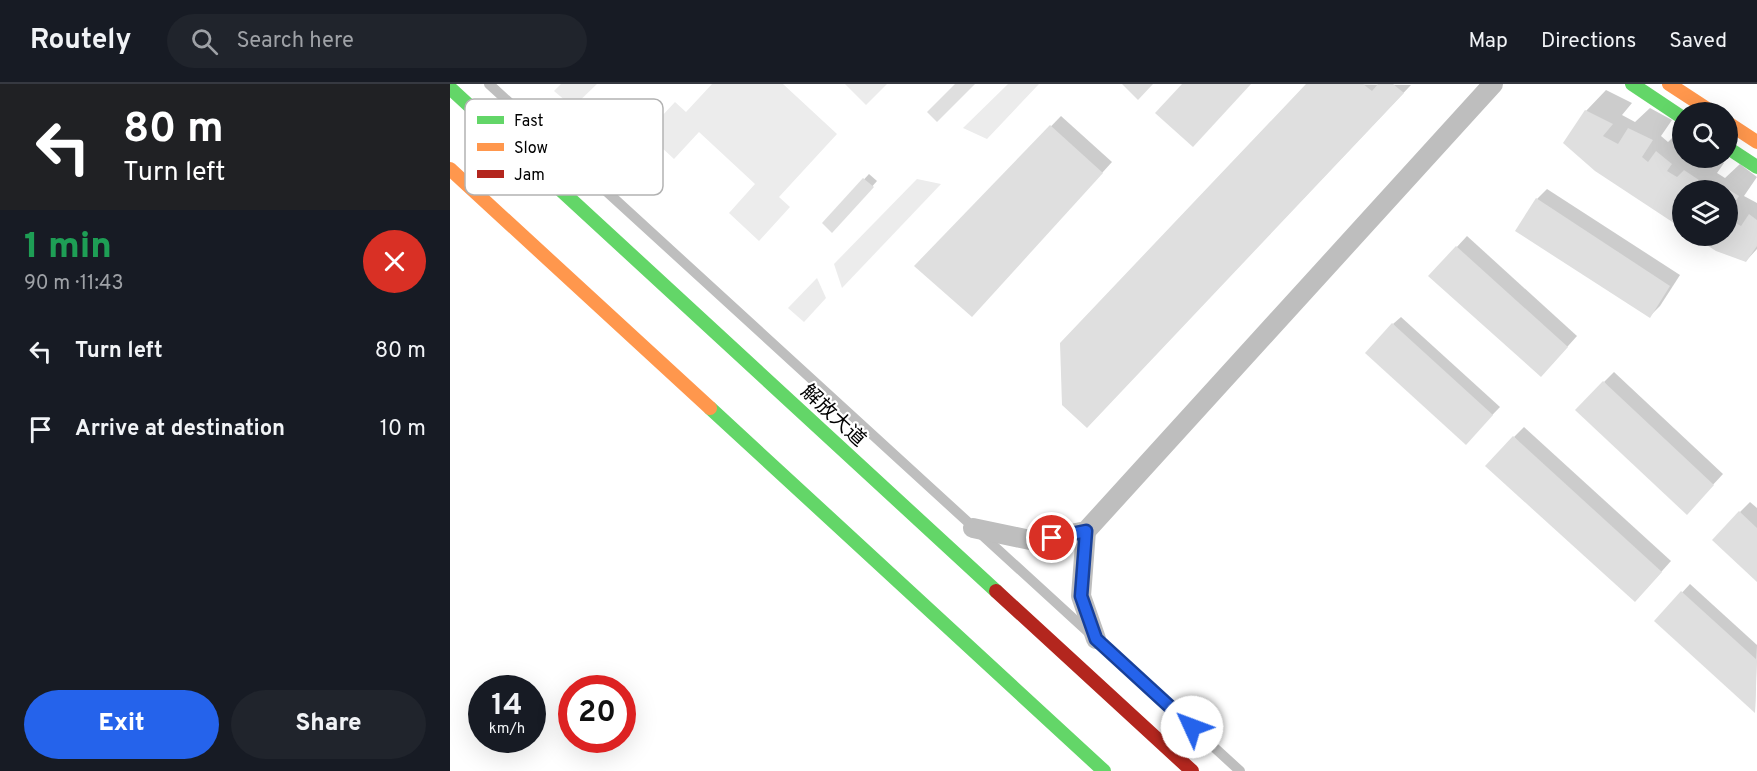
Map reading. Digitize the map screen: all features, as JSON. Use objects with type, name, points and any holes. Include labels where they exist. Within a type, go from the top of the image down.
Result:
[{"type":"main road","points":[[1632,84],[1672,111]]},
{"type":"main road","points":[[1669,84],[1697,102]]},
{"type":"main road","name":"解放大道","points":[[450,88],[465,102]]},
{"type":"main road","points":[[1738,130],[1757,142]]},
{"type":"main road","points":[[1738,155],[1757,167]]},
{"type":"main road","points":[[450,169],[465,183]]},
{"type":"main road","points":[[478,195],[1104,771]]},
{"type":"main road","name":"解放大道","points":[[566,195],[1192,771]]},
{"type":"street","points":[[973,528],[1035,541],[1086,531],[1493,84]]},
{"type":"street","points":[[1086,531],[1081,596],[1096,639]]},
{"type":"lane","points":[[489,84],[505,99]]},
{"type":"lane","points":[[610,195],[1240,771]]},
{"type":"shaded area","points":[[561,84],[597,84],[581,99],[564,99],[554,91]]},
{"type":"shaded area","points":[[712,84],[783,84],[837,134],[779,197],[790,207],[759,241],[729,213],[755,184],[699,132],[674,159],[663,149],[663,115],[675,102],[686,112]]},
{"type":"shaded area","points":[[845,84],[887,84],[866,105]]},
{"type":"shaded area","points":[[1008,84],[1039,84],[987,139],[963,128]]},
{"type":"shaded area","points":[[917,179],[941,184],[842,288],[834,264]]},
{"type":"shaded area","points":[[817,278],[826,298],[804,322],[788,308]]},
{"type":"building","points":[[955,84],[975,84],[937,122],[927,112]]},
{"type":"building","points":[[1122,84],[1153,84],[1138,100]]},
{"type":"building","points":[[1182,84],[1251,84],[1193,147],[1155,113]]},
{"type":"building","points":[[1306,84],[1363,84],[1372,91],[1378,84],[1393,84],[1404,93],[1087,428],[1062,405],[1060,343]]},
{"type":"building","points":[[1585,110],[1613,124],[1603,136],[1618,144],[1628,128],[1653,140],[1642,157],[1648,162],[1656,151],[1672,164],[1667,171],[1677,177],[1684,170],[1699,180],[1672,180],[1672,222],[1595,171],[1563,143]]},
{"type":"building","points":[[1050,125],[1103,173],[972,317],[914,266]]},
{"type":"building","points":[[863,178],[874,187],[832,233],[822,223]]},
{"type":"building","points":[[1536,198],[1670,286],[1650,318],[1515,231]]},
{"type":"building","points":[[1749,214],[1757,220],[1757,246],[1746,262],[1708,246],[1738,246],[1738,224],[1741,226]]},
{"type":"building","points":[[1456,246],[1568,347],[1541,377],[1428,276]]},
{"type":"building","points":[[1392,323],[1493,415],[1466,445],[1365,353]]},
{"type":"building","points":[[1603,381],[1714,485],[1687,515],[1575,410]]},
{"type":"building","points":[[1513,436],[1662,572],[1635,602],[1485,466]]},
{"type":"building","points":[[1739,511],[1757,528],[1757,582],[1712,540]]},
{"type":"building","points":[[1681,591],[1757,660],[1755,713],[1654,621]]},
{"type":"traffic: fast","points":[[1632,84],[1672,111]]},
{"type":"traffic: fast","points":[[450,88],[465,102]]},
{"type":"traffic: fast","points":[[1738,155],[1757,167]]},
{"type":"traffic: fast","points":[[566,195],[996,591]]},
{"type":"traffic: fast","points":[[710,408],[1104,771]]},
{"type":"traffic: slow","points":[[1669,84],[1697,102]]},
{"type":"traffic: slow","points":[[1738,130],[1757,142]]},
{"type":"traffic: slow","points":[[450,169],[465,183]]},
{"type":"traffic: slow","points":[[478,195],[710,408]]},
{"type":"traffic: jam","points":[[996,591],[1192,771]]},
{"type":"route","points":[[1052,538],[1086,531],[1081,596],[1096,639],[1192,727]]}]
